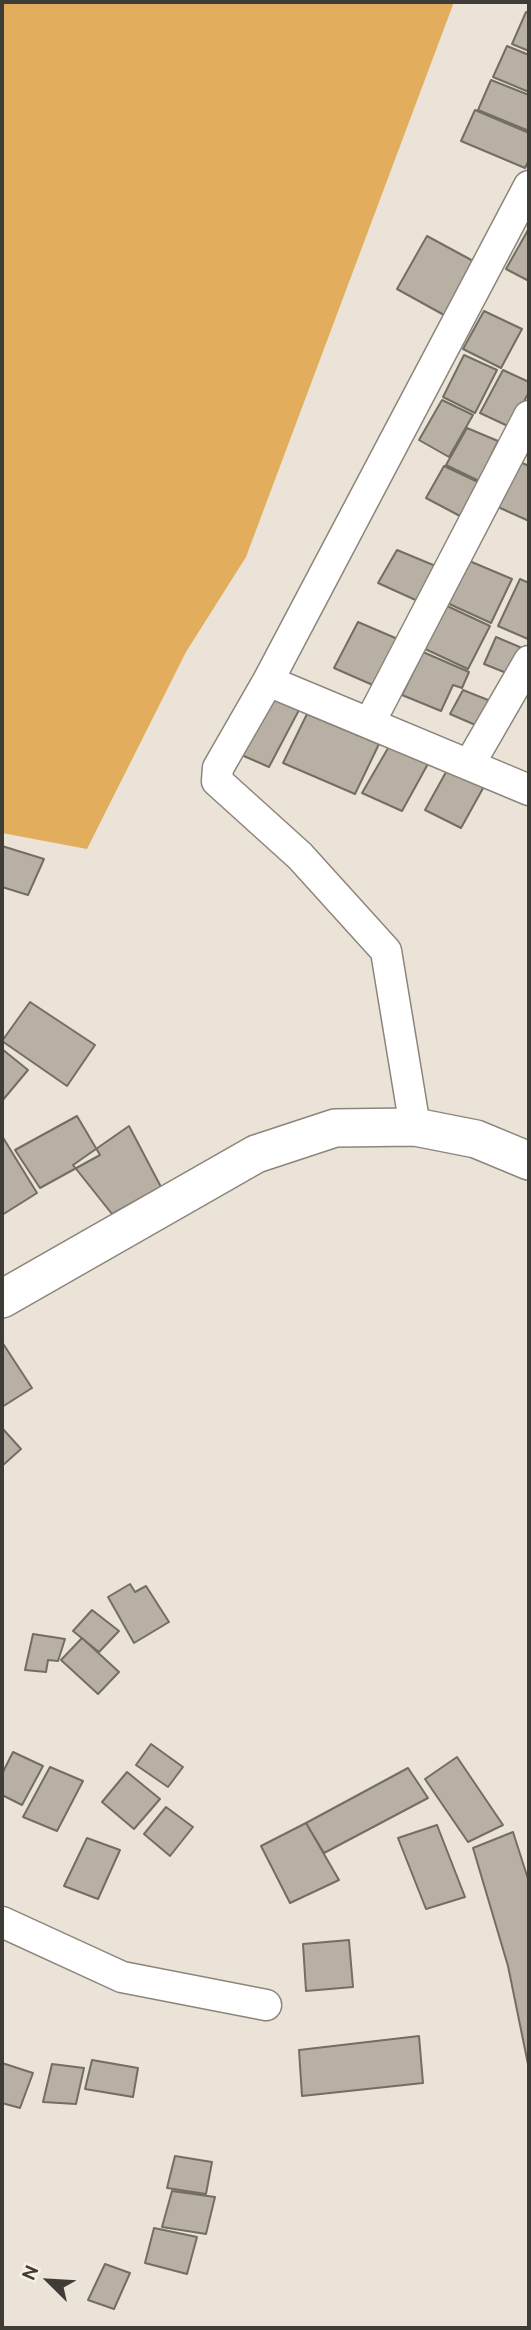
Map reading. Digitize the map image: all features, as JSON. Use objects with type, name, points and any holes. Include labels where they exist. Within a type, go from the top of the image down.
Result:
[{"type":"street","points":[[415,1127],[386,951],[300,856],[217,781],[218,768],[268,681],[529,186]]},
{"type":"street","points":[[370,722],[529,416]]},
{"type":"street","points":[[469,765],[529,661]]},
{"type":"street","points":[[268,681],[529,790]]},
{"type":"street","points":[[2,1299],[256,1154],[335,1128],[415,1127],[476,1139],[529,1161]]},
{"type":"street","points":[[2,1922],[122,1977],[266,2005]]},
{"type":"shaded area","points":[[2,2],[454,2],[246,557],[186,652],[87,849],[2,833]]},
{"type":"building","points":[[526,12],[529,13],[529,51],[512,44]]},
{"type":"building","points":[[507,46],[529,55],[529,92],[493,77]]},
{"type":"building","points":[[491,80],[529,95],[529,131],[478,110]]},
{"type":"building","points":[[475,110],[529,133],[529,160],[525,168],[461,141]]},
{"type":"building","points":[[529,230],[529,281],[506,269]]},
{"type":"building","points":[[427,236],[475,262],[444,315],[397,289]]},
{"type":"building","points":[[484,311],[522,329],[501,368],[463,349]]},
{"type":"building","points":[[464,355],[497,370],[475,413],[443,397]]},
{"type":"building","points":[[503,370],[529,382],[529,392],[510,427],[480,413]]},
{"type":"building","points":[[442,400],[473,415],[449,457],[419,440]]},
{"type":"building","points":[[467,428],[498,441],[479,481],[446,465]]},
{"type":"building","points":[[520,462],[529,466],[529,521],[498,507]]},
{"type":"building","points":[[444,466],[478,482],[460,516],[426,498]]},
{"type":"building","points":[[397,550],[438,567],[420,602],[378,583]]},
{"type":"building","points":[[467,560],[512,579],[491,623],[445,602]]},
{"type":"building","points":[[520,579],[529,583],[528,639],[498,626]]},
{"type":"building","points":[[445,605],[490,626],[468,669],[423,648]]},
{"type":"building","points":[[358,622],[400,640],[375,686],[334,668]]},
{"type":"building","points":[[496,637],[522,648],[509,674],[484,664]]},
{"type":"building","points":[[423,652],[469,672],[462,688],[453,685],[441,711],[402,695]]},
{"type":"building","points":[[463,690],[493,702],[480,727],[450,714]]},
{"type":"building","points":[[266,695],[299,710],[269,767],[237,753]]},
{"type":"building","points":[[307,714],[379,744],[355,794],[283,763]]},
{"type":"building","points":[[391,743],[429,762],[402,811],[362,793]]},
{"type":"building","points":[[451,763],[487,781],[461,828],[425,810]]},
{"type":"building","points":[[2,846],[44,859],[28,895],[2,887]]},
{"type":"building","points":[[30,1002],[95,1045],[67,1086],[2,1041]]},
{"type":"building","points":[[2,1049],[28,1070],[2,1101]]},
{"type":"building","points":[[77,1116],[100,1155],[40,1188],[15,1150]]},
{"type":"building","points":[[129,1126],[161,1187],[112,1214],[73,1165]]},
{"type":"building","points":[[2,1136],[37,1193],[2,1215]]},
{"type":"building","points":[[2,1342],[32,1388],[2,1407]]},
{"type":"building","points":[[2,1428],[21,1449],[2,1466]]},
{"type":"building","points":[[130,1584],[135,1592],[146,1586],[169,1622],[134,1643],[108,1597]]},
{"type":"building","points":[[92,1610],[119,1631],[99,1652],[73,1631]]},
{"type":"building","points":[[33,1634],[65,1639],[58,1661],[48,1660],[46,1672],[25,1670]]},
{"type":"building","points":[[82,1638],[119,1672],[98,1694],[61,1660]]},
{"type":"building","points":[[151,1744],[183,1767],[168,1787],[136,1765]]},
{"type":"building","points":[[13,1752],[43,1766],[22,1805],[2,1795],[2,1774]]},
{"type":"building","points":[[457,1757],[503,1825],[468,1842],[425,1779]]},
{"type":"building","points":[[50,1767],[83,1781],[57,1831],[23,1817]]},
{"type":"building","points":[[408,1768],[428,1798],[324,1853],[306,1823]]},
{"type":"building","points":[[127,1772],[160,1799],[134,1829],[102,1802]]},
{"type":"building","points":[[166,1807],[193,1827],[170,1856],[144,1834]]},
{"type":"building","points":[[306,1823],[339,1880],[290,1903],[261,1846]]},
{"type":"building","points":[[437,1825],[465,1897],[426,1909],[398,1838]]},
{"type":"building","points":[[513,1832],[529,1882],[529,2069],[508,1966],[473,1848]]},
{"type":"building","points":[[87,1838],[120,1850],[98,1899],[64,1886]]},
{"type":"building","points":[[349,1940],[353,1987],[306,1991],[303,1944]]},
{"type":"building","points":[[419,2036],[423,2083],[302,2096],[299,2050]]},
{"type":"building","points":[[92,2060],[138,2068],[133,2097],[85,2089]]},
{"type":"building","points":[[2,2063],[33,2073],[20,2108],[2,2103]]},
{"type":"building","points":[[52,2064],[84,2068],[76,2104],[43,2102]]},
{"type":"building","points":[[175,2156],[212,2162],[206,2194],[167,2188]]},
{"type":"building","points":[[172,2191],[215,2197],[206,2234],[162,2227]]},
{"type":"building","points":[[154,2228],[197,2237],[187,2274],[145,2263]]},
{"type":"building","points":[[105,2264],[130,2273],[114,2309],[88,2300]]}]
